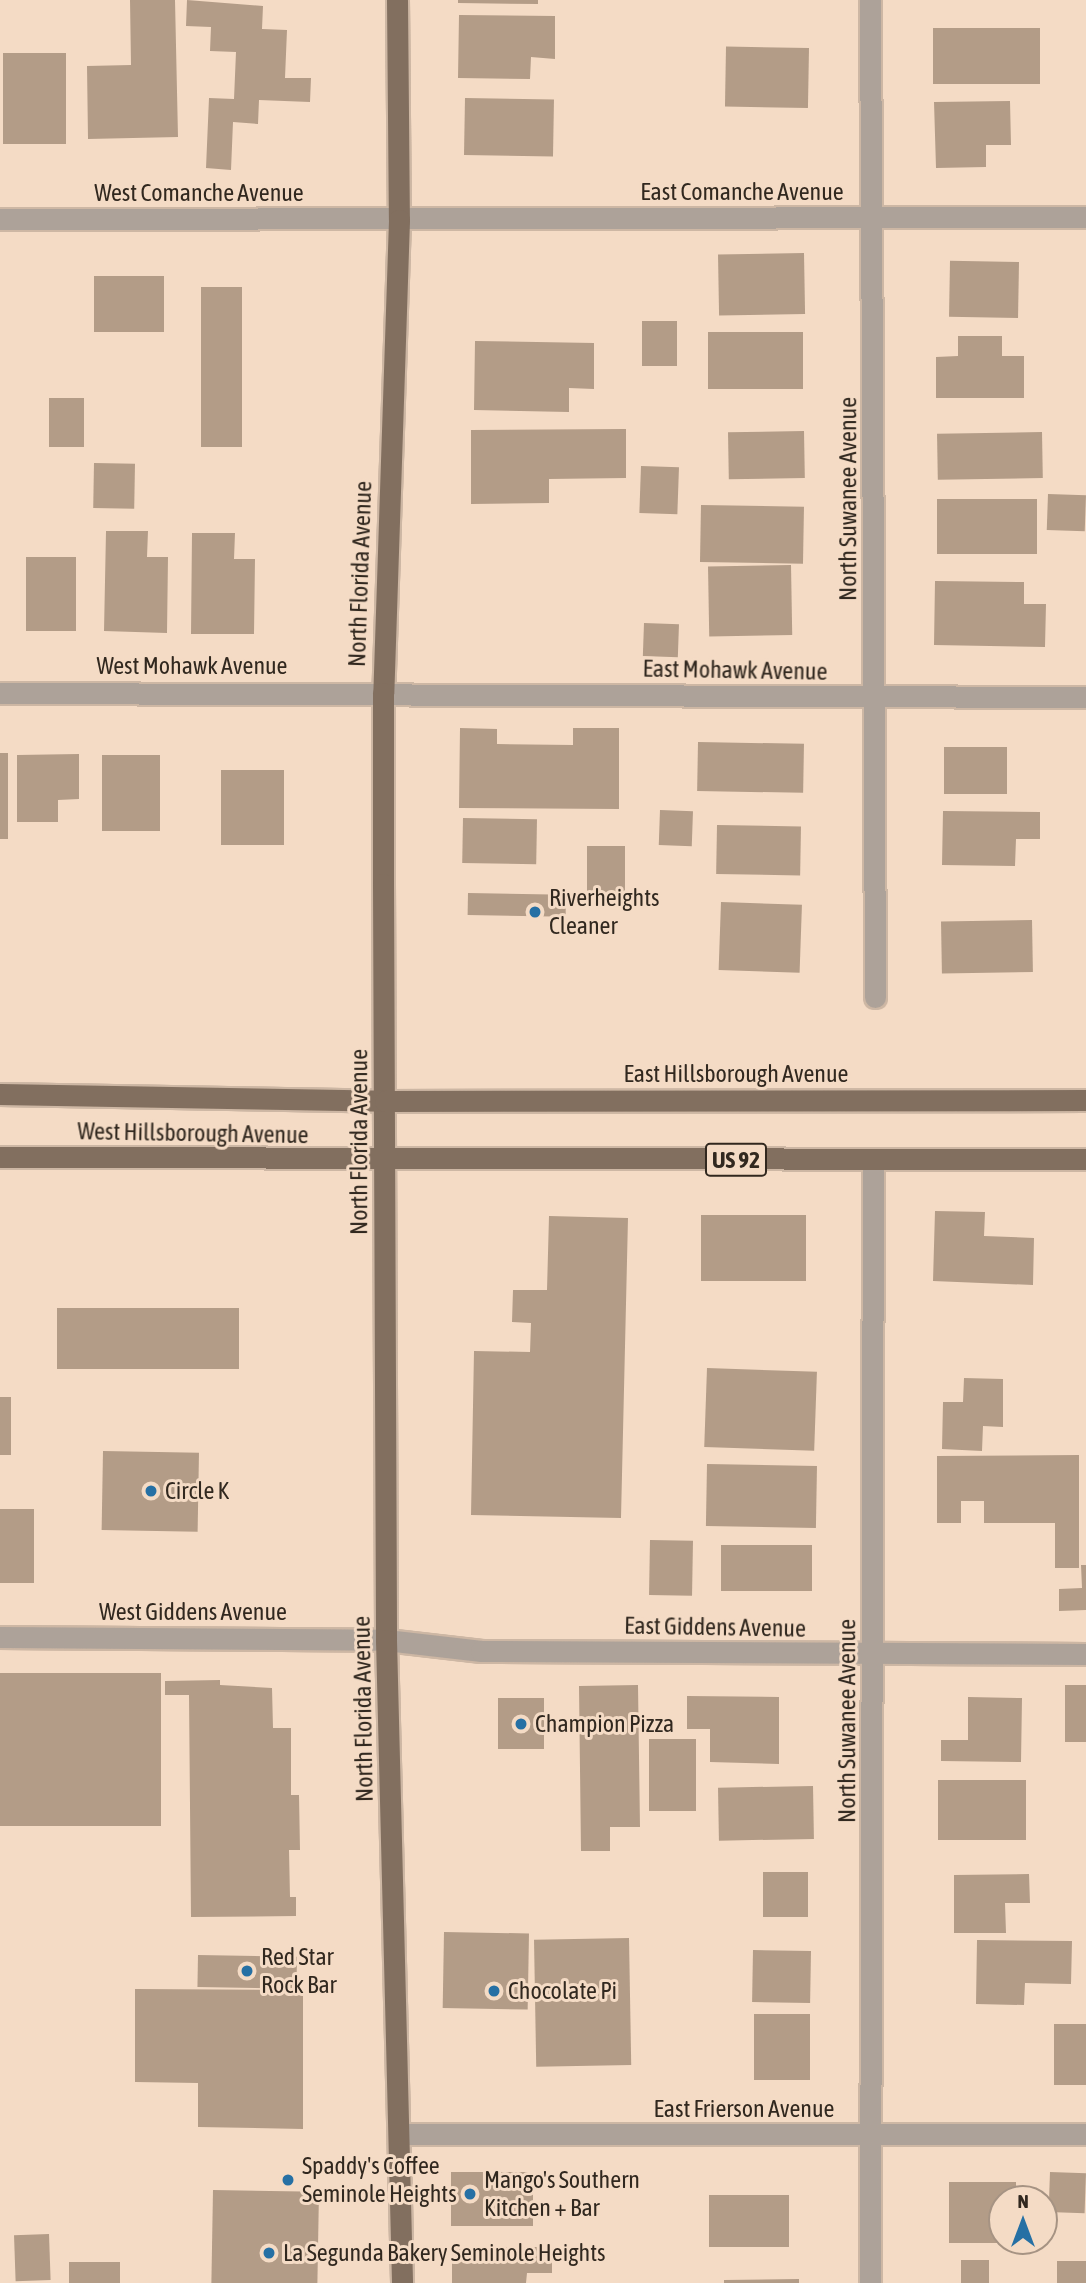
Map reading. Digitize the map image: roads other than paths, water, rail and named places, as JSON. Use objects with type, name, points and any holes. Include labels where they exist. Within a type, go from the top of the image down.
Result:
[{"type":"main road","name":"North Florida Avenue","points":[[397,0],[398,220],[383,694],[386,1640],[401,2134],[402,2283]]},
{"type":"main road","name":"West Hillsborough Avenue","points":[[0,1094],[385,1101]]},
{"type":"main road","name":"East Hillsborough Avenue","points":[[385,1101],[1086,1100]]},
{"type":"main road","name":"West Hillsborough Avenue","points":[[0,1157],[386,1161]]},
{"type":"main road","name":"US 92","points":[[386,1161],[1086,1159]]},
{"type":"street","name":"North Suwanee Avenue","points":[[870,0],[876,697],[875,997]]},
{"type":"street","name":"East Comanche Avenue","points":[[398,220],[1086,217]]},
{"type":"street","name":"West Comanche Avenue","points":[[0,219],[398,220]]},
{"type":"street","name":"West Mohawk Avenue","points":[[0,693],[383,694]]},
{"type":"street","name":"East Mohawk Avenue","points":[[383,694],[1086,697]]},
{"type":"street","name":"North Suwanee Avenue","points":[[870,2283],[874,1656],[873,1160]]},
{"type":"street","name":"West Giddens Avenue","points":[[0,1637],[386,1640]]},
{"type":"street","name":"East Giddens Avenue","points":[[386,1640],[481,1651],[874,1656],[1086,1654]]},
{"type":"street","name":"East Frierson Avenue","points":[[401,2134],[1086,2134]]},
{"type":"place","name":"Riverheights Cleaner","points":[[535,912]]},
{"type":"place","name":"Circle K","points":[[151,1491]]},
{"type":"place","name":"Champion Pizza","points":[[521,1724]]},
{"type":"place","name":"Red Star Rock Bar","points":[[247,1971]]},
{"type":"place","name":"Chocolate Pi","points":[[494,1991]]},
{"type":"place","name":"Spaddy's Coffee Seminole Heights","points":[[288,2180]]},
{"type":"place","name":"Mango's Southern Kitchen + Bar","points":[[470,2194]]},
{"type":"place","name":"La Segunda Bakery Seminole Heights","points":[[269,2253]]}]
